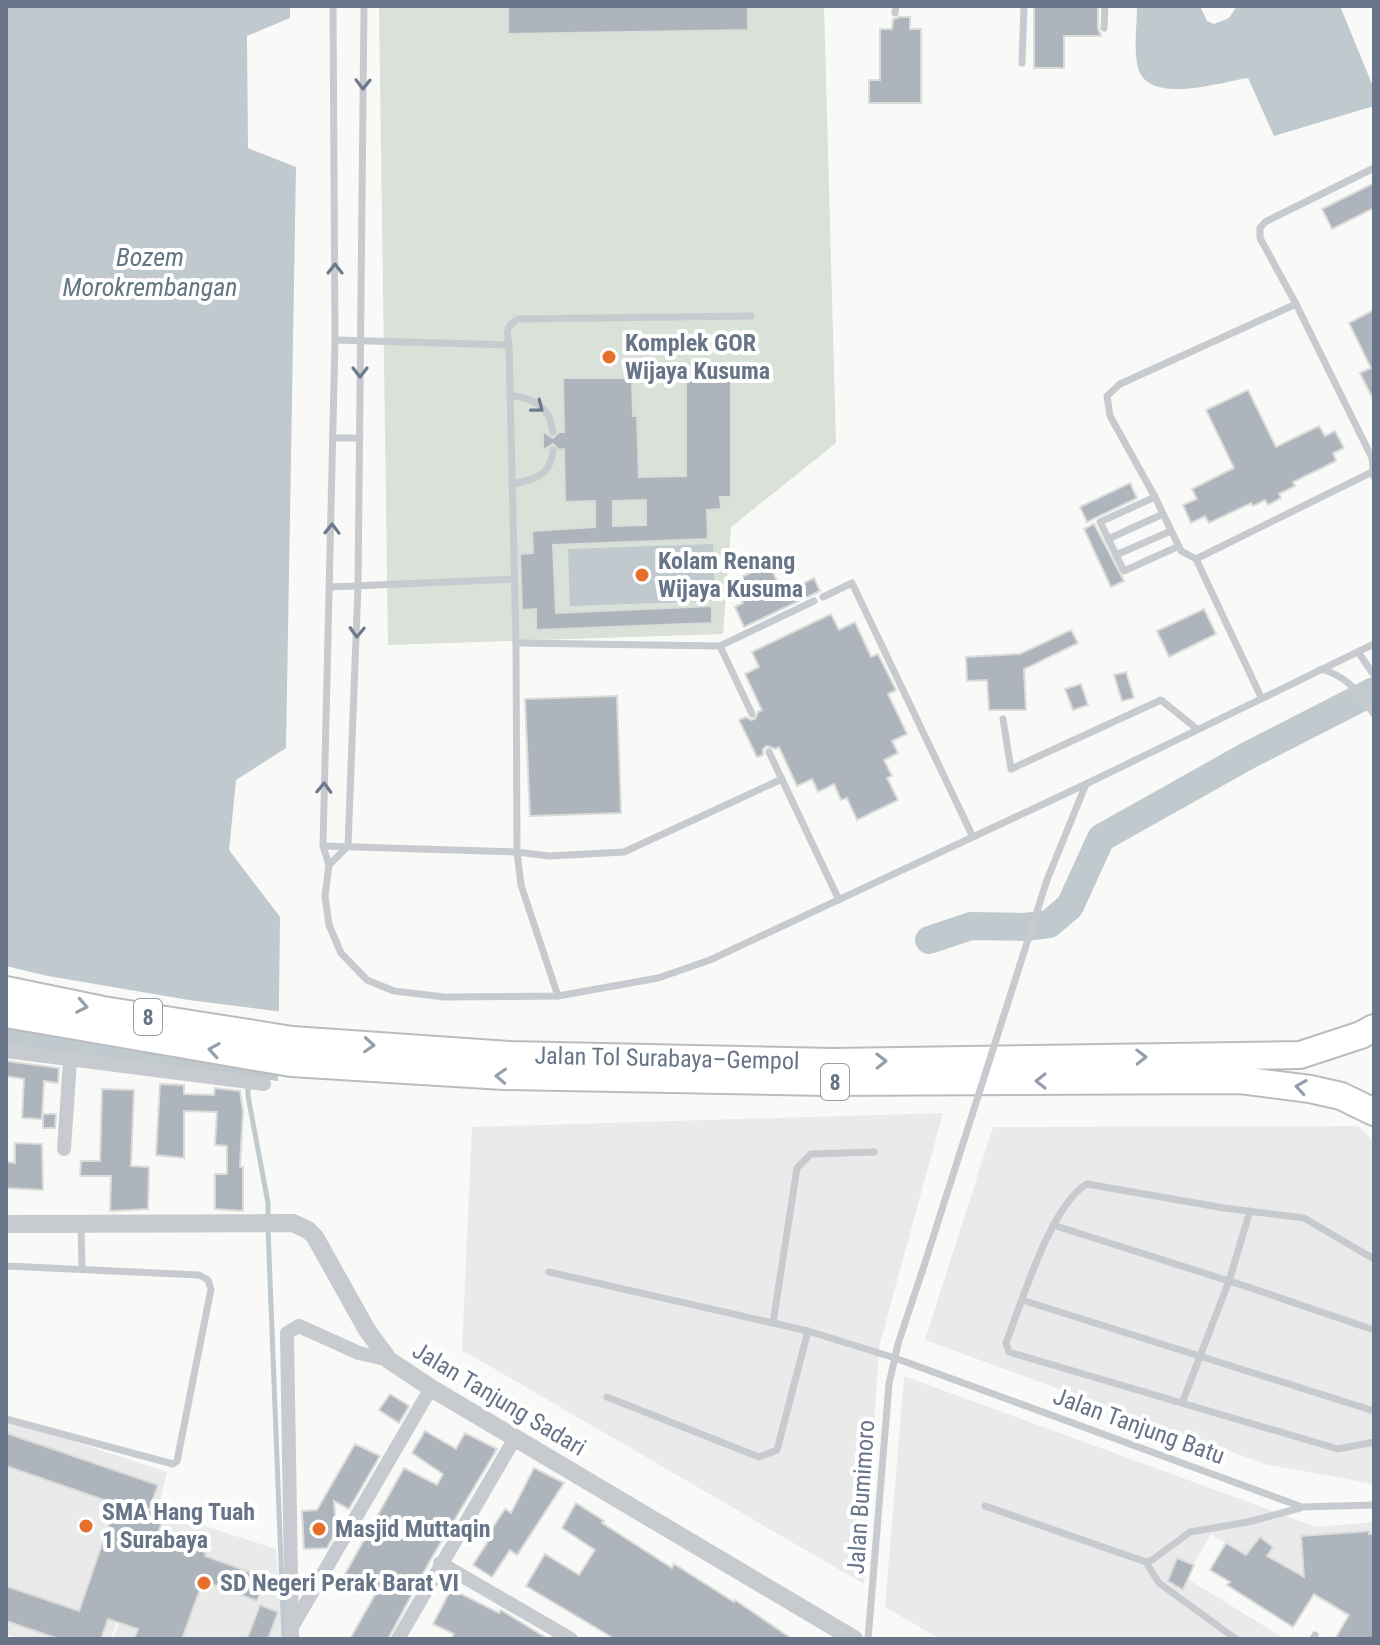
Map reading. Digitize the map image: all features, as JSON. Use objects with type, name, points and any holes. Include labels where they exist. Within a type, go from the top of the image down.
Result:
[{"type":"highway","name":"Jalan Tol Surabaya–Gempol","points":[[6,990],[291,1051],[833,1062],[1300,1055],[1335,1045],[1374,1028]]},
{"type":"highway","name":"Jalan Tol Surabaya–Gempol","points":[[6,1014],[504,1076],[827,1082],[1240,1080],[1341,1096],[1374,1112]]},
{"type":"street","points":[[6,1051],[255,1083]]},
{"type":"street","points":[[64,1149],[70,1060]]},
{"type":"street","name":"Jalan Tanjung Sadari","points":[[6,1224],[293,1223],[308,1230],[315,1237],[367,1330],[389,1360],[431,1388],[854,1639]]},
{"type":"street","points":[[292,1633],[287,1333],[299,1326],[359,1353],[389,1360]]},
{"type":"street","points":[[292,1633],[431,1388]]},
{"type":"street","points":[[398,1639],[515,1438]]},
{"type":"street","points":[[440,1563],[571,1639]]},
{"type":"lane","points":[[333,6],[334,438],[323,846],[329,865],[325,896],[329,925],[341,953],[367,980],[394,991],[444,997],[558,996],[658,978],[710,960],[839,900],[1374,644]]},
{"type":"lane","points":[[329,865],[348,846],[358,586],[364,6]]},
{"type":"lane","points":[[1022,63],[1024,6]]},
{"type":"lane","points":[[1104,28],[1105,6]]},
{"type":"lane","points":[[1196,559],[1373,474],[1372,458],[1260,238],[1260,228],[1265,222],[1374,168]]},
{"type":"lane","points":[[1261,697],[1196,559],[1181,551],[1110,416],[1107,396],[1120,384],[1296,304]]},
{"type":"lane","points":[[558,996],[521,885],[517,852],[516,643],[509,345],[506,331],[509,324],[518,319],[751,316]]},
{"type":"lane","points":[[335,340],[509,345]]},
{"type":"lane","points":[[510,395],[530,399],[544,408],[552,419],[553,432]]},
{"type":"lane","points":[[334,438],[360,438]]},
{"type":"lane","points":[[512,484],[534,481],[547,472],[553,450]]},
{"type":"lane","points":[[1155,497],[1100,522],[1108,539],[1124,571],[1179,546]]},
{"type":"lane","points":[[1108,539],[1163,514]]},
{"type":"lane","points":[[1116,555],[1171,531]]},
{"type":"lane","points":[[331,587],[514,579]]},
{"type":"lane","points":[[823,597],[852,583],[972,835]]},
{"type":"lane","points":[[516,643],[720,646],[814,601]]},
{"type":"lane","points":[[720,646],[752,714]]},
{"type":"lane","points":[[1358,652],[1373,674]]},
{"type":"lane","points":[[1321,669],[1339,675],[1351,684],[1374,714]]},
{"type":"lane","points":[[1003,719],[1011,769],[1161,700],[1197,729]]},
{"type":"lane","points":[[769,752],[839,900]]},
{"type":"lane","points":[[323,846],[517,852],[549,856],[624,852],[782,779]]},
{"type":"lane","name":"Jalan Bumimoro","points":[[868,1639],[889,1384],[895,1358],[1047,880],[1086,784]]},
{"type":"lane","points":[[773,1323],[797,1168],[811,1154],[874,1152]]},
{"type":"lane","points":[[1374,1259],[1304,1218],[1087,1184],[1079,1189],[1053,1225],[1006,1343],[1009,1352],[1338,1449],[1374,1442]]},
{"type":"lane","points":[[1182,1403],[1229,1281],[1250,1211]]},
{"type":"lane","points":[[81,1224],[82,1269]]},
{"type":"lane","points":[[1053,1225],[1374,1330]]},
{"type":"lane","points":[[6,1266],[199,1275],[208,1280],[211,1289],[177,1461],[169,1465],[6,1419]]},
{"type":"lane","name":"Jalan Tanjung Batu","points":[[549,1272],[808,1331],[895,1358],[1302,1507],[1374,1505]]},
{"type":"lane","points":[[1022,1300],[1374,1411]]},
{"type":"lane","points":[[607,1397],[759,1457],[766,1456],[777,1450],[808,1331]]},
{"type":"lane","points":[[985,1506],[1146,1562],[1190,1532],[1248,1522],[1302,1507]]},
{"type":"lane","points":[[1146,1562],[1159,1583],[1236,1639]]},
{"type":"shaded area","name":"Komplek GOR Wijaya Kusuma","points":[[379,6],[824,6],[836,443],[731,527],[723,634],[388,645]]},
{"type":"shaded area","points":[[943,1113],[879,1347],[864,1584],[462,1350],[472,1127]]},
{"type":"shaded area","points":[[1358,1126],[1374,1142],[1374,1484],[1265,1464],[925,1340],[993,1127]]},
{"type":"shaded area","points":[[904,1376],[1316,1527],[1374,1522],[1374,1632],[1211,1534],[1186,1578],[1281,1639],[940,1639],[885,1607]]},
{"type":"shaded area","name":"SMA Hang Tuah 1 Surabaya","points":[[6,1419],[167,1472],[158,1511],[276,1549],[283,1639],[113,1639],[117,1621],[111,1639],[21,1639],[6,1634]]},
{"type":"water","name":"Bozem Morokrembangan","points":[[6,6],[290,6],[290,18],[247,36],[248,148],[296,167],[286,748],[236,780],[229,850],[280,917],[278,1081],[6,1048]]},
{"type":"water","points":[[1137,6],[1200,6],[1207,21],[1214,24],[1229,18],[1237,6],[1340,6],[1374,89],[1374,106],[1274,136],[1248,78],[1184,89],[1153,85],[1142,77],[1137,63]]},
{"type":"water","name":"Kolam Renang Wijaya Kusuma","points":[[713,544],[715,601],[570,606],[568,549]]},
{"type":"pier","points":[[6,966],[189,1000],[283,1012],[283,1028],[6,1024]]},
{"type":"building","points":[[508,6],[748,6],[748,30],[508,34]]},
{"type":"building","points":[[1034,6],[1098,6],[1101,36],[1064,36],[1064,68],[1034,68]]},
{"type":"building","points":[[910,17],[910,29],[921,29],[921,103],[869,103],[869,80],[880,80],[880,29],[892,29],[893,19]]},
{"type":"building","points":[[1374,183],[1374,208],[1332,229],[1322,209]]},
{"type":"building","points":[[1374,310],[1374,401],[1360,373],[1371,368],[1349,323]]},
{"type":"building","points":[[720,367],[721,380],[731,380],[731,497],[720,497],[721,509],[707,510],[708,539],[553,545],[556,613],[712,606],[712,623],[536,630],[536,609],[522,610],[520,554],[533,553],[532,531],[595,527],[595,501],[565,502],[564,449],[559,450],[553,444],[543,450],[543,432],[553,438],[564,432],[563,378],[632,378],[639,477],[686,476],[686,368]],"holes":[[[646,500],[646,525],[613,526],[613,501]]]},
{"type":"building","points":[[1248,390],[1276,447],[1319,426],[1325,436],[1335,431],[1344,448],[1333,453],[1336,461],[1293,482],[1295,486],[1279,494],[1281,498],[1268,505],[1265,500],[1253,506],[1251,503],[1209,523],[1205,516],[1191,523],[1183,505],[1197,499],[1192,489],[1234,468],[1206,410]]},
{"type":"building","points":[[1130,483],[1137,498],[1087,522],[1080,507]]},
{"type":"building","points":[[1094,524],[1124,581],[1111,587],[1084,529]]},
{"type":"building","points":[[769,564],[783,593],[814,578],[820,591],[744,627],[735,607],[743,603],[733,581]]},
{"type":"building","points":[[1204,609],[1216,634],[1169,657],[1157,631]]},
{"type":"building","points":[[831,614],[839,630],[855,622],[871,657],[878,654],[896,690],[888,694],[907,734],[892,741],[898,753],[884,760],[892,776],[887,778],[898,800],[857,820],[847,798],[841,800],[834,784],[818,792],[812,779],[797,786],[779,747],[767,746],[763,749],[763,755],[757,757],[739,720],[746,717],[755,719],[762,710],[745,674],[759,667],[752,652]]},
{"type":"building","points":[[1071,630],[1078,643],[1024,669],[1026,710],[989,710],[987,680],[967,681],[966,657],[1020,654]]},
{"type":"building","points":[[1126,672],[1134,698],[1122,701],[1114,675]]},
{"type":"building","points":[[1081,684],[1088,705],[1073,710],[1065,689]]},
{"type":"building","points":[[617,696],[621,813],[530,816],[525,699]]},
{"type":"building","points":[[6,1061],[59,1068],[58,1083],[44,1081],[42,1119],[22,1118],[24,1079],[6,1076]]},
{"type":"building","points":[[160,1084],[184,1085],[184,1094],[214,1095],[215,1088],[240,1091],[243,1111],[240,1167],[243,1167],[243,1211],[215,1209],[215,1174],[227,1174],[227,1146],[215,1145],[217,1112],[184,1111],[184,1158],[156,1155]]},
{"type":"building","points":[[102,1089],[134,1090],[131,1166],[149,1167],[148,1209],[110,1211],[111,1176],[80,1176],[81,1161],[100,1161]]},
{"type":"building","points":[[43,1114],[56,1114],[55,1128],[43,1128]]},
{"type":"building","points":[[15,1143],[42,1144],[43,1190],[6,1188],[6,1162],[15,1163]]},
{"type":"building","points":[[390,1394],[409,1406],[399,1423],[379,1410]]},
{"type":"building","points":[[425,1431],[456,1449],[465,1433],[497,1449],[431,1559],[388,1639],[350,1639],[376,1593],[344,1576],[404,1468],[437,1485],[443,1474],[412,1453]]},
{"type":"building","points":[[6,1433],[158,1485],[149,1510],[164,1515],[158,1534],[182,1541],[206,1553],[205,1556],[266,1578],[257,1601],[203,1581],[182,1639],[134,1639],[138,1629],[108,1619],[101,1639],[59,1639],[6,1621],[6,1586],[79,1611],[116,1504],[6,1466]]},
{"type":"building","points":[[355,1444],[380,1456],[349,1509],[334,1501],[336,1532],[327,1548],[304,1549],[302,1511],[317,1510]]},
{"type":"building","points":[[534,1468],[564,1483],[517,1555],[510,1550],[492,1577],[473,1565],[505,1509],[511,1513]]},
{"type":"building","points":[[576,1503],[672,1568],[674,1564],[735,1600],[792,1639],[615,1639],[526,1586],[545,1554],[579,1575],[595,1550],[562,1528]]},
{"type":"building","points":[[1369,1531],[1369,1534],[1374,1534],[1374,1639],[1335,1639],[1349,1615],[1314,1594],[1293,1627],[1227,1585],[1230,1582],[1210,1570],[1226,1543],[1246,1555],[1260,1537],[1273,1547],[1267,1556],[1304,1577],[1301,1536]]},
{"type":"building","points":[[1177,1558],[1194,1565],[1183,1590],[1168,1581]]},
{"type":"building","points":[[451,1589],[499,1613],[501,1610],[548,1639],[451,1639],[454,1634],[433,1624]]},
{"type":"building","points":[[260,1605],[278,1612],[268,1639],[247,1639]]},
{"type":"waterway","points":[[929,940],[971,926],[1049,924],[1070,906],[1101,838],[1247,756],[1374,691]]},
{"type":"waterway","points":[[248,1082],[268,1218]]},
{"type":"waterway","points":[[268,1228],[284,1639]]},
{"type":"place","name":"Komplek GOR Wijaya Kusuma","points":[[609,357]]},
{"type":"place","name":"Kolam Renang Wijaya Kusuma","points":[[642,575]]},
{"type":"place","name":"SMA Hang Tuah 1 Surabaya","points":[[86,1526]]},
{"type":"place","name":"Masjid Muttaqin","points":[[319,1529]]},
{"type":"place","name":"SD Negeri Perak Barat VI","points":[[204,1583]]}]
